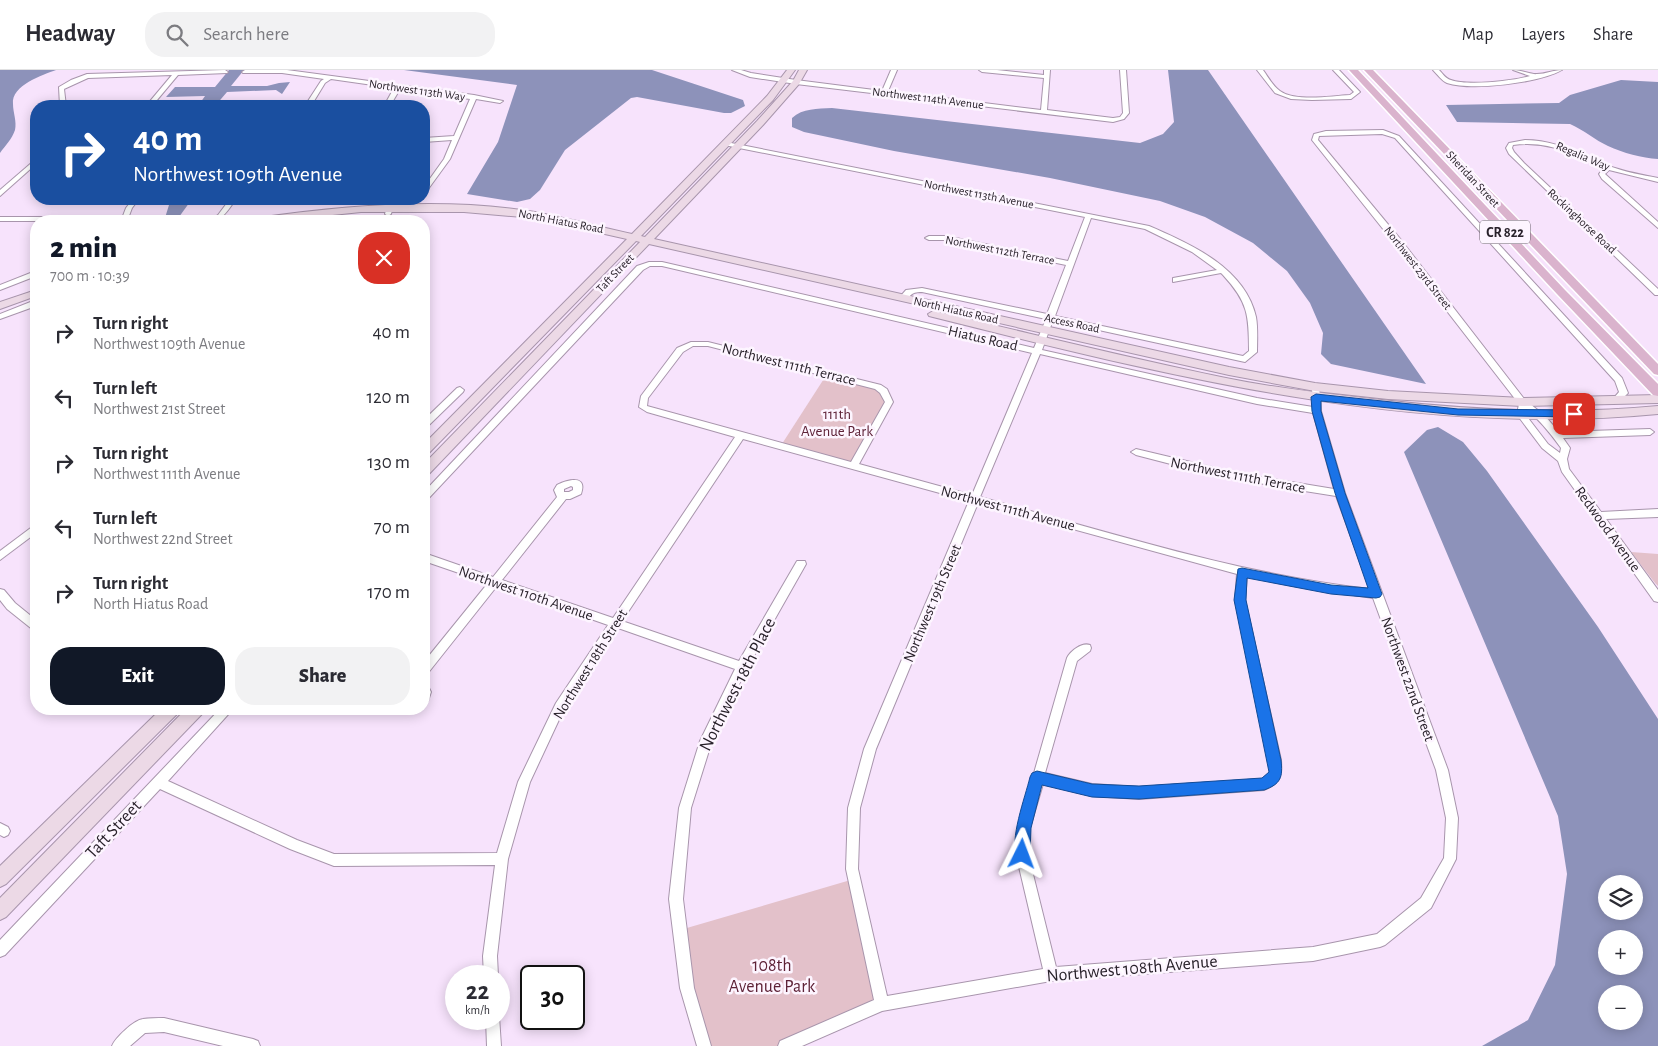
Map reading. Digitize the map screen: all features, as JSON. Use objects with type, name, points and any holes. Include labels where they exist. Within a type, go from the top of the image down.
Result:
[{"type":"main road","name":"Taft Street","points":[[430,466],[572,317],[700,170],[726,144],[791,70]]},
{"type":"main road","name":"Taft Street","points":[[430,445],[559,313],[738,146],[796,82],[802,70]]},
{"type":"main road","name":"Sheridan Street","points":[[1353,70],[1561,292],[1658,392]]},
{"type":"main road","name":"Sheridan Street","points":[[1368,70],[1658,371]]},
{"type":"main road","points":[[700,170],[712,172]]},
{"type":"main road","name":"North Hiatus Road","points":[[340,215],[390,207]]},
{"type":"main road","name":"North Hiatus Road","points":[[300,215],[390,207],[432,214],[522,221],[637,242],[1044,335]]},
{"type":"main road","name":"North Hiatus Road","points":[[731,263],[903,298],[1222,381],[1458,412],[1617,399],[1658,399]]},
{"type":"main road","points":[[0,298],[30,287]]},
{"type":"main road","points":[[0,306],[30,295]]},
{"type":"main road","points":[[559,313],[572,317]]},
{"type":"main road","points":[[503,370],[517,374]]},
{"type":"main road","name":"North Hiatus Road","points":[[1522,408],[1539,414],[1627,413],[1658,410]]},
{"type":"main road","points":[[0,878],[165,715]]},
{"type":"main road","name":"Taft Street","points":[[0,911],[190,715]]},
{"type":"street","name":"Northwest 114th Avenue","points":[[735,70],[796,82],[1113,120],[1122,118],[1126,113],[1124,70]]},
{"type":"street","points":[[770,78],[777,70]]},
{"type":"street","points":[[884,93],[894,70]]},
{"type":"street","points":[[982,70],[1046,77]]},
{"type":"street","points":[[1044,112],[1047,70]]},
{"type":"street","points":[[1260,70],[1278,92],[1284,96],[1294,98],[1351,97],[1357,92],[1336,70]]},
{"type":"street","points":[[1436,70],[1453,84],[1513,83],[1559,70]]},
{"type":"street","points":[[1516,70],[1534,76]]},
{"type":"street","points":[[62,100],[61,88],[81,78],[225,72]]},
{"type":"street","name":"Northwest 113th Way","points":[[245,72],[282,72],[500,101]]},
{"type":"street","points":[[154,100],[177,73]]},
{"type":"street","points":[[311,100],[323,82],[329,78]]},
{"type":"street","points":[[390,100],[398,87]]},
{"type":"street","points":[[430,183],[447,159],[474,97]]},
{"type":"street","name":"Sheridan Street","points":[[1316,135],[1326,133],[1383,132],[1397,137],[1618,380],[1624,393],[1617,399]]},
{"type":"street","name":"Northwest 23rd Street","points":[[1316,135],[1315,140],[1398,242],[1522,408]]},
{"type":"street","points":[[430,140],[457,138]]},
{"type":"street","name":"Regalia Way","points":[[1509,148],[1511,144],[1520,142],[1548,142],[1567,148],[1608,168],[1658,180]]},
{"type":"street","name":"Northwest 113th Avenue","points":[[726,144],[1146,227],[1175,240],[1206,258],[1222,271]]},
{"type":"street","name":"Rockinghorse Road","points":[[1509,148],[1522,164],[1658,293]]},
{"type":"street","points":[[0,194],[30,168]]},
{"type":"street","points":[[1608,168],[1602,174],[1604,178],[1658,226]]},
{"type":"street","points":[[24,174],[30,174]]},
{"type":"street","points":[[221,215],[228,205]]},
{"type":"street","name":"Northwest 19th Street","points":[[882,1004],[852,869],[854,808],[870,749],[1044,335],[1089,215]]},
{"type":"street","points":[[0,219],[30,218]]},
{"type":"street","name":"Northwest 112th Terrace","points":[[929,238],[946,238],[1070,264]]},
{"type":"street","name":"Hiatus Road","points":[[649,264],[662,264],[1257,401],[1316,411]]},
{"type":"street","name":"Taft Street","points":[[430,492],[640,268],[649,264]]},
{"type":"street","points":[[1176,280],[1222,271]]},
{"type":"street","name":"Access Road","points":[[903,298],[906,292],[922,290],[1050,319],[1245,359],[1253,352],[1252,317],[1247,300],[1233,281],[1222,271]]},
{"type":"street","points":[[0,288],[30,276]]},
{"type":"street","points":[[0,317],[30,305]]},
{"type":"street","name":"Northwest 111th Terrace","points":[[643,407],[644,398],[680,350],[691,344],[708,344],[878,387],[884,391],[889,402],[853,467]]},
{"type":"street","points":[[430,414],[460,390]]},
{"type":"street","name":"Northwest 22nd Street","points":[[1316,392],[1316,411],[1340,493],[1442,770],[1452,818],[1450,859]]},
{"type":"street","name":"Northwest 111th Avenue","points":[[643,407],[740,436],[1242,572],[1331,590],[1376,594]]},
{"type":"street","name":"Redwood Avenue","points":[[1522,408],[1545,446],[1562,460],[1565,470],[1658,598]]},
{"type":"street","name":"Redwood Avenue","points":[[1539,414],[1566,448],[1562,460]]},
{"type":"street","points":[[1557,435],[1650,432]]},
{"type":"street","name":"Northwest 18th Street","points":[[490,965],[502,859],[524,782],[560,706],[740,436]]},
{"type":"street","name":"Northwest 111th Terrace","points":[[1136,452],[1189,467],[1277,485],[1340,493]]},
{"type":"street","points":[[430,662],[563,496]]},
{"type":"street","points":[[1598,516],[1658,513]]},
{"type":"street","points":[[0,556],[30,533]]},
{"type":"street","name":"Northwest 110th Avenue","points":[[430,559],[742,667]]},
{"type":"street","name":"Northwest 18th Place","points":[[704,1046],[687,988],[676,899],[685,808],[706,741],[742,667],[801,564]]},
{"type":"street","points":[[1037,777],[1092,790],[1139,793],[1264,784],[1276,775],[1275,760],[1240,600],[1242,572]]},
{"type":"street","points":[[0,593],[11,606],[30,621]]},
{"type":"street","points":[[1051,974],[1022,854],[1024,828],[1072,658],[1086,648]]},
{"type":"street","name":"Taft Street","points":[[0,950],[221,715]]},
{"type":"street","points":[[158,782],[294,845],[334,860],[502,859]]},
{"type":"street","name":"Northwest 108th Avenue","points":[[785,1046],[882,1004],[1051,974],[1313,954],[1380,940],[1426,904],[1450,859]]},
{"type":"street","points":[[119,1046],[142,1026],[164,1025],[253,1046]]},
{"type":"street","points":[[493,1030],[494,1046]]},
{"type":"green space","name":"111th Avenue Park","points":[[827,374],[878,387],[889,402],[853,467],[780,447]]},
{"type":"green space","points":[[1631,552],[1658,554],[1658,586],[1655,583]]},
{"type":"green space","name":"108th Avenue Park","points":[[854,879],[882,1004],[785,1046],[704,1046],[680,930]]},
{"type":"water","points":[[0,70],[56,70],[29,82],[17,91],[13,104],[16,123],[15,130],[0,153]]},
{"type":"water","points":[[229,70],[244,70],[231,86],[267,86],[290,82],[282,94],[276,90],[227,92],[220,100],[202,100],[205,96],[166,97],[175,87],[215,87]]},
{"type":"water","points":[[404,70],[652,70],[743,100],[745,106],[731,113],[724,113],[637,97],[631,98],[565,150],[540,190],[530,199],[517,202],[467,194],[498,142],[517,85]]},
{"type":"water","points":[[1168,70],[1208,70],[1426,384],[1331,364],[1321,354],[1323,333],[1310,303],[1287,271],[1253,243],[1205,217],[1160,201],[1050,178],[894,151],[804,132],[792,127],[792,118],[801,112],[832,108],[1140,143],[1163,134],[1174,122]]},
{"type":"water","points":[[1621,80],[1658,82],[1658,159],[1614,149],[1570,124],[1457,122],[1446,105],[1559,103],[1570,95]]},
{"type":"water","points":[[169,205],[188,205],[180,215],[166,215]]},
{"type":"water","points":[[1438,427],[1463,442],[1487,471],[1598,627],[1658,719],[1658,1046],[1482,1046],[1528,1020],[1555,965],[1567,874],[1558,816],[1404,452],[1427,430]]},
{"type":"route","points":[[1022,854],[1024,828],[1037,777],[1092,790],[1139,793],[1264,784],[1276,775],[1275,760],[1240,600],[1242,572],[1331,590],[1376,594],[1340,493],[1316,411],[1316,397],[1458,412],[1574,414]]}]
